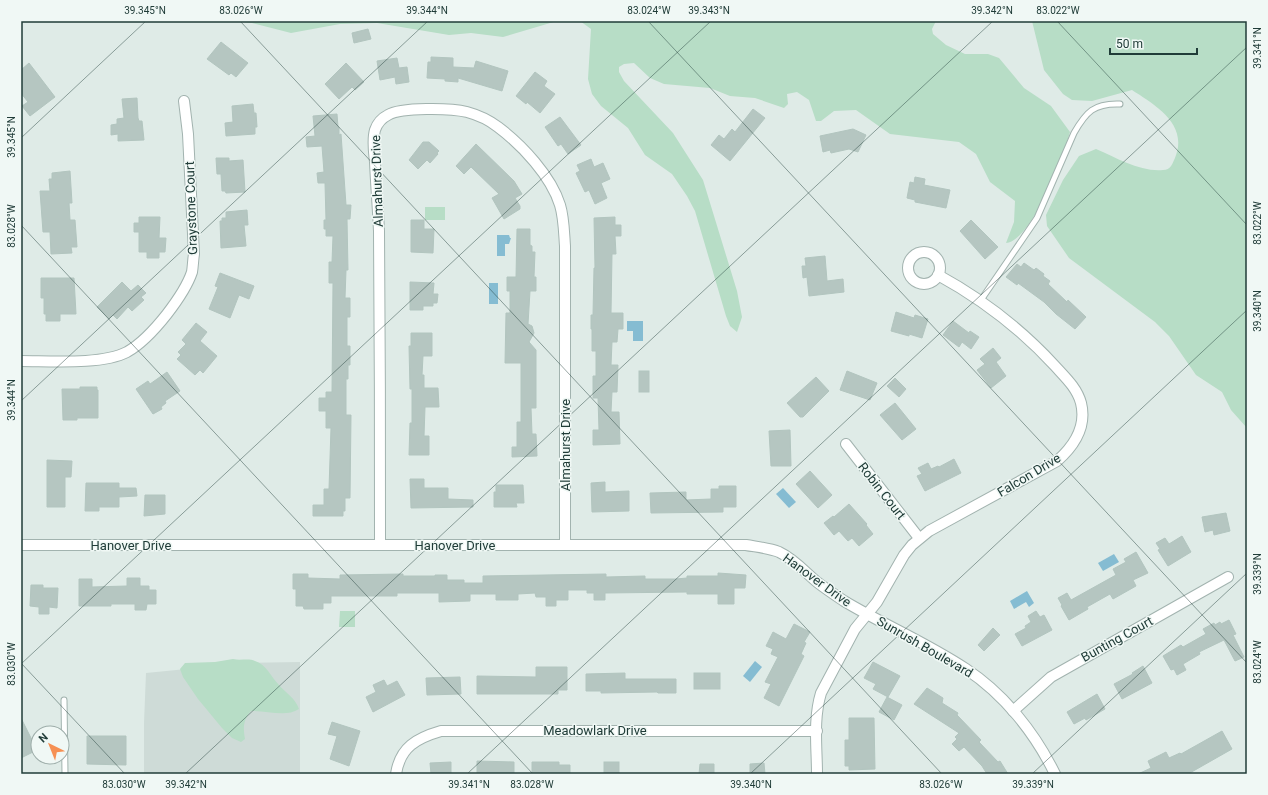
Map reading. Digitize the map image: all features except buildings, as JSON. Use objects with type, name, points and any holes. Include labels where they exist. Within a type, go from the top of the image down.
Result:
[{"type":"street","name":"Graystone Court","points":[[21,361],[100,359],[126,352],[140,343],[152,332],[175,304],[185,288],[192,272],[194,254],[188,134],[184,101]]},
{"type":"street","name":"Almahurst Drive","points":[[380,545],[379,229],[374,149],[375,130],[383,118],[395,112],[441,109],[468,112],[490,121],[503,131],[521,147],[548,180],[556,194],[560,206],[563,220],[565,246],[565,545]]},
{"type":"street","name":"Falcon Drive","points":[[817,774],[818,704],[821,694],[855,629],[877,602],[904,555],[919,538],[1057,461],[1074,444],[1082,425],[1081,403],[1073,386],[1028,338],[981,300],[938,275]]},
{"type":"street","name":"Robin Court","points":[[846,444],[919,538]]},
{"type":"street","name":"Hanover Drive","points":[[21,545],[746,545],[762,547],[790,558],[828,591],[867,615]]},
{"type":"street","name":"Bunting Court","points":[[1013,711],[1051,677],[1228,577]]},
{"type":"street","name":"Sunrush Boulevard","points":[[867,615],[945,656],[967,670],[991,689],[1013,711],[1039,745],[1055,774]]},
{"type":"street","name":"Meadowlark Drive","points":[[396,774],[400,761],[409,746],[424,736],[441,731],[817,731]]},
{"type":"lane","points":[[981,300],[1036,218],[1074,133],[1085,115],[1094,108],[1107,104],[1120,104]]},
{"type":"lane","points":[[64,700],[65,774]]},
{"type":"shaded area","points":[[300,662],[300,774],[144,774],[146,673],[247,663]]},
{"type":"green space","points":[[234,21],[557,21],[503,37],[471,33],[449,35],[377,23],[340,24],[291,33],[252,23]]},
{"type":"green space","points":[[580,21],[936,21],[932,29],[933,34],[946,45],[965,54],[988,54],[999,58],[1024,88],[1051,106],[1070,132],[1058,168],[1036,214],[1021,234],[1006,243],[1014,222],[1015,201],[990,182],[976,154],[959,142],[890,134],[856,110],[834,111],[821,121],[816,121],[809,100],[797,92],[787,94],[788,104],[784,108],[755,98],[730,96],[710,88],[664,84],[650,78],[634,63],[624,64],[619,67],[619,72],[624,81],[673,133],[703,180],[737,291],[742,317],[737,332],[730,326],[726,316],[695,211],[687,196],[672,174],[645,155],[628,128],[601,106],[592,94],[588,79],[591,29]]},
{"type":"green space","points":[[1032,21],[1247,21],[1247,428],[1231,410],[1222,392],[1196,375],[1169,336],[1155,322],[1069,258],[1047,226],[1046,215],[1063,180],[1079,156],[1096,149],[1137,167],[1154,170],[1166,170],[1171,166],[1175,158],[1178,146],[1174,125],[1159,109],[1132,90],[1092,101],[1072,100],[1063,94],[1044,70]]},
{"type":"green space","points":[[425,207],[445,207],[445,220],[425,220]]},
{"type":"green space","points":[[340,611],[355,611],[355,627],[339,627]]},
{"type":"green space","points":[[233,659],[253,660],[263,665],[298,705],[299,709],[288,713],[251,711],[244,724],[245,739],[241,742],[232,738],[222,728],[198,699],[183,677],[180,669],[185,663],[215,662]]},
{"type":"water","points":[[497,235],[509,235],[511,238],[509,244],[505,244],[505,256],[497,256]]},
{"type":"water","points":[[489,283],[498,283],[498,304],[489,304]]},
{"type":"water","points":[[627,321],[643,321],[643,341],[633,341],[633,331],[627,331]]},
{"type":"water","points":[[783,488],[796,502],[789,508],[776,494]]},
{"type":"water","points":[[1114,554],[1119,562],[1103,571],[1098,563]]},
{"type":"water","points":[[1027,591],[1034,603],[1029,607],[1026,602],[1014,609],[1010,601]]},
{"type":"water","points":[[755,661],[762,667],[750,682],[743,676]]}]
